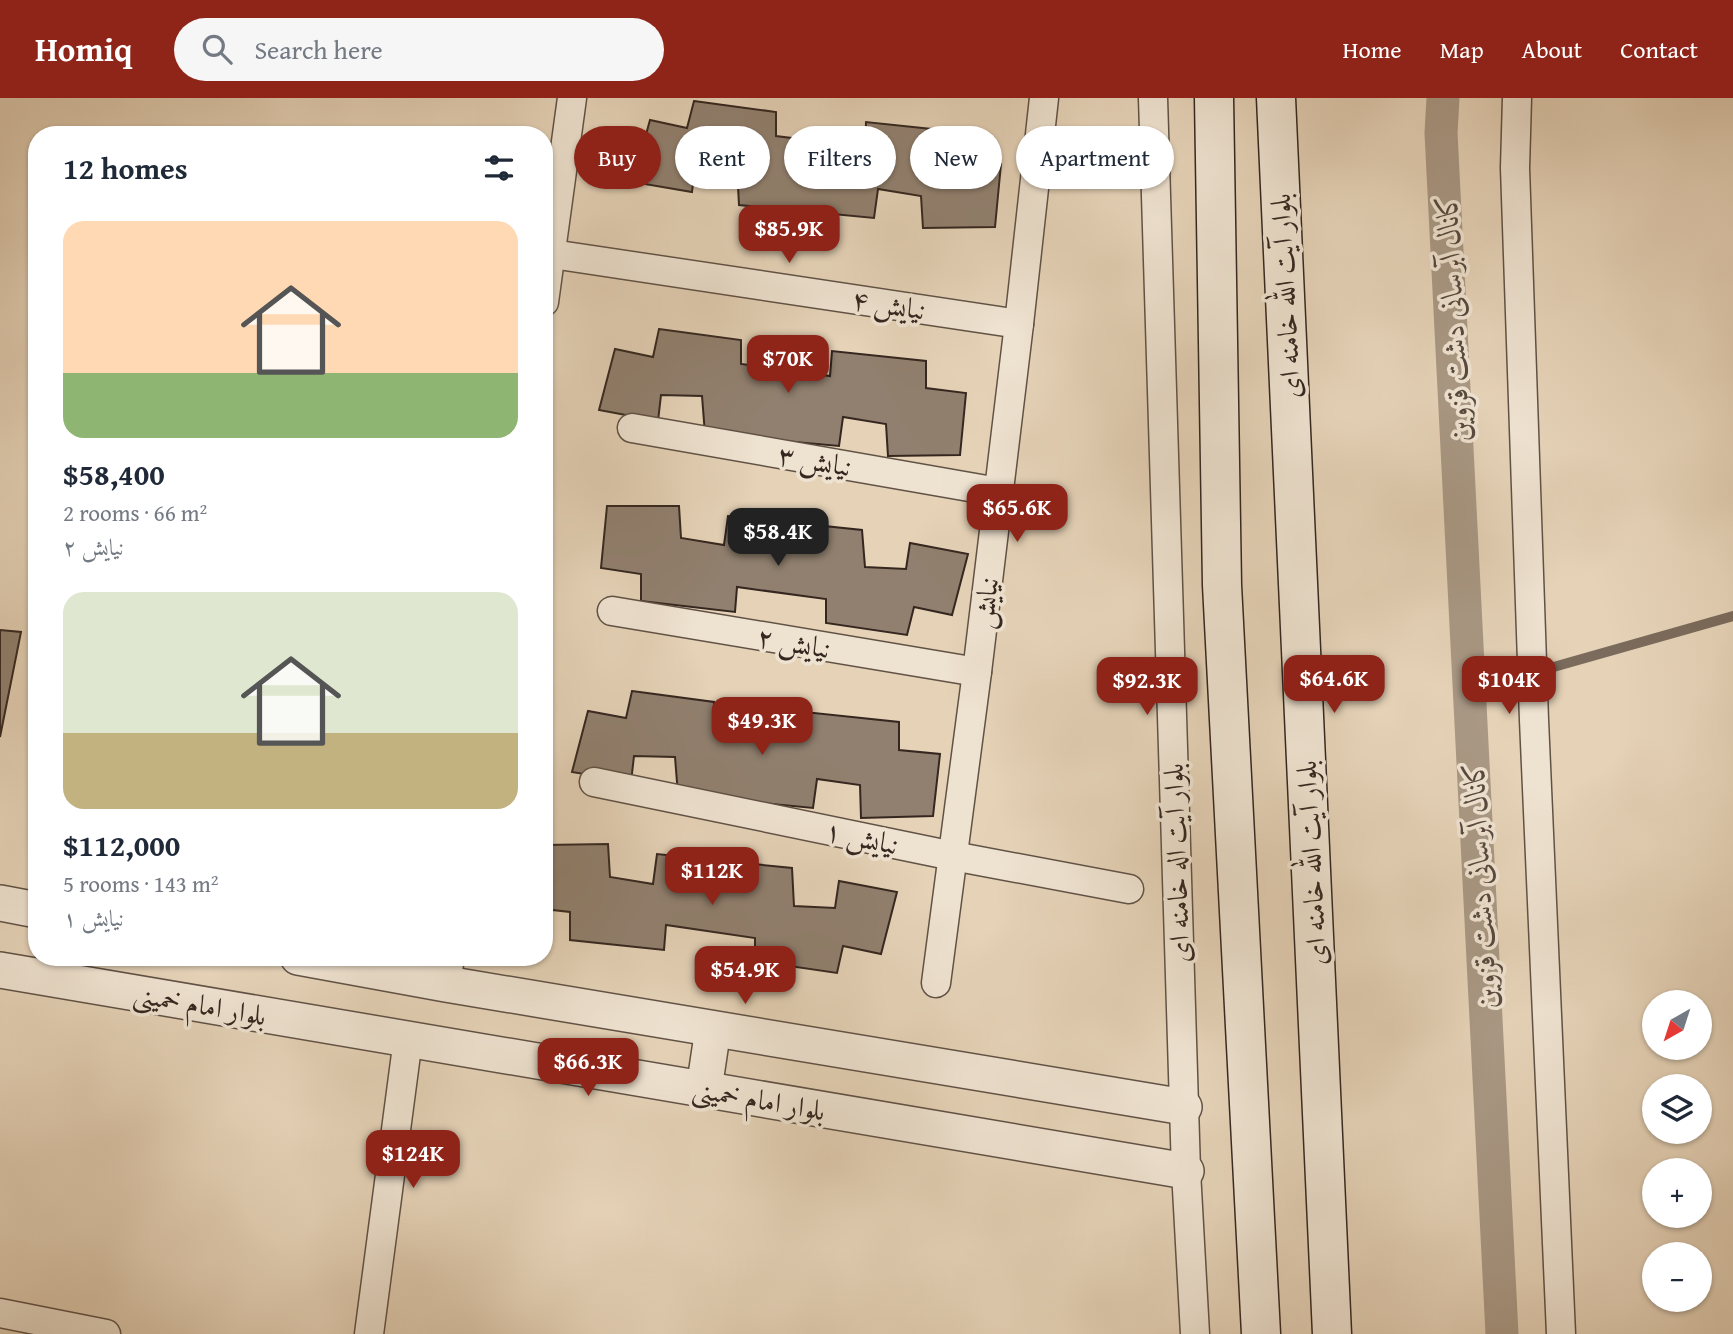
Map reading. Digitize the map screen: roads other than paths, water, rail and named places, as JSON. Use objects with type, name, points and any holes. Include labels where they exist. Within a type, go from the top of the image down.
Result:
[{"type":"main road","points":[[1214,98],[1222,585],[1261,1334]]},
{"type":"main road","name":"بلوار آیت الله خامنه ای","points":[[1276,98],[1332,1334]]},
{"type":"street","points":[[553,239],[572,98]]},
{"type":"street","name":"بلوار آیت اله خامنه ای","points":[[1153,98],[1186,1171],[1195,1334]]},
{"type":"street","points":[[1517,98],[1515,182],[1533,692],[1561,1334]]},
{"type":"street","name":"نیایش","points":[[936,983],[1019,324],[1036,99]]},
{"type":"street","name":"نیایش ۴","points":[[553,254],[1019,324]]},
{"type":"street","name":"نیایش ۳","points":[[632,428],[998,492]]},
{"type":"street","name":"نیایش ۲","points":[[612,611],[977,672]]},
{"type":"street","name":"نیایش ۱","points":[[594,782],[953,856],[1129,889]]},
{"type":"street","points":[[0,903],[28,908]]},
{"type":"street","points":[[394,966],[448,971],[713,1028],[1184,1107]]},
{"type":"street","name":"بلوار امام خمینی","points":[[0,970],[1186,1171]]},
{"type":"street","points":[[704,1089],[713,1028]]},
{"type":"street","points":[[369,1334],[408,1039]]},
{"type":"street","points":[[0,1313],[106,1334]]},
{"type":"waterway","name":"کانال آبرسانی دشت قزوین","points":[[1443,98],[1441,133],[1502,1334]]},
{"type":"waterway","points":[[1469,691],[1733,616]]}]
